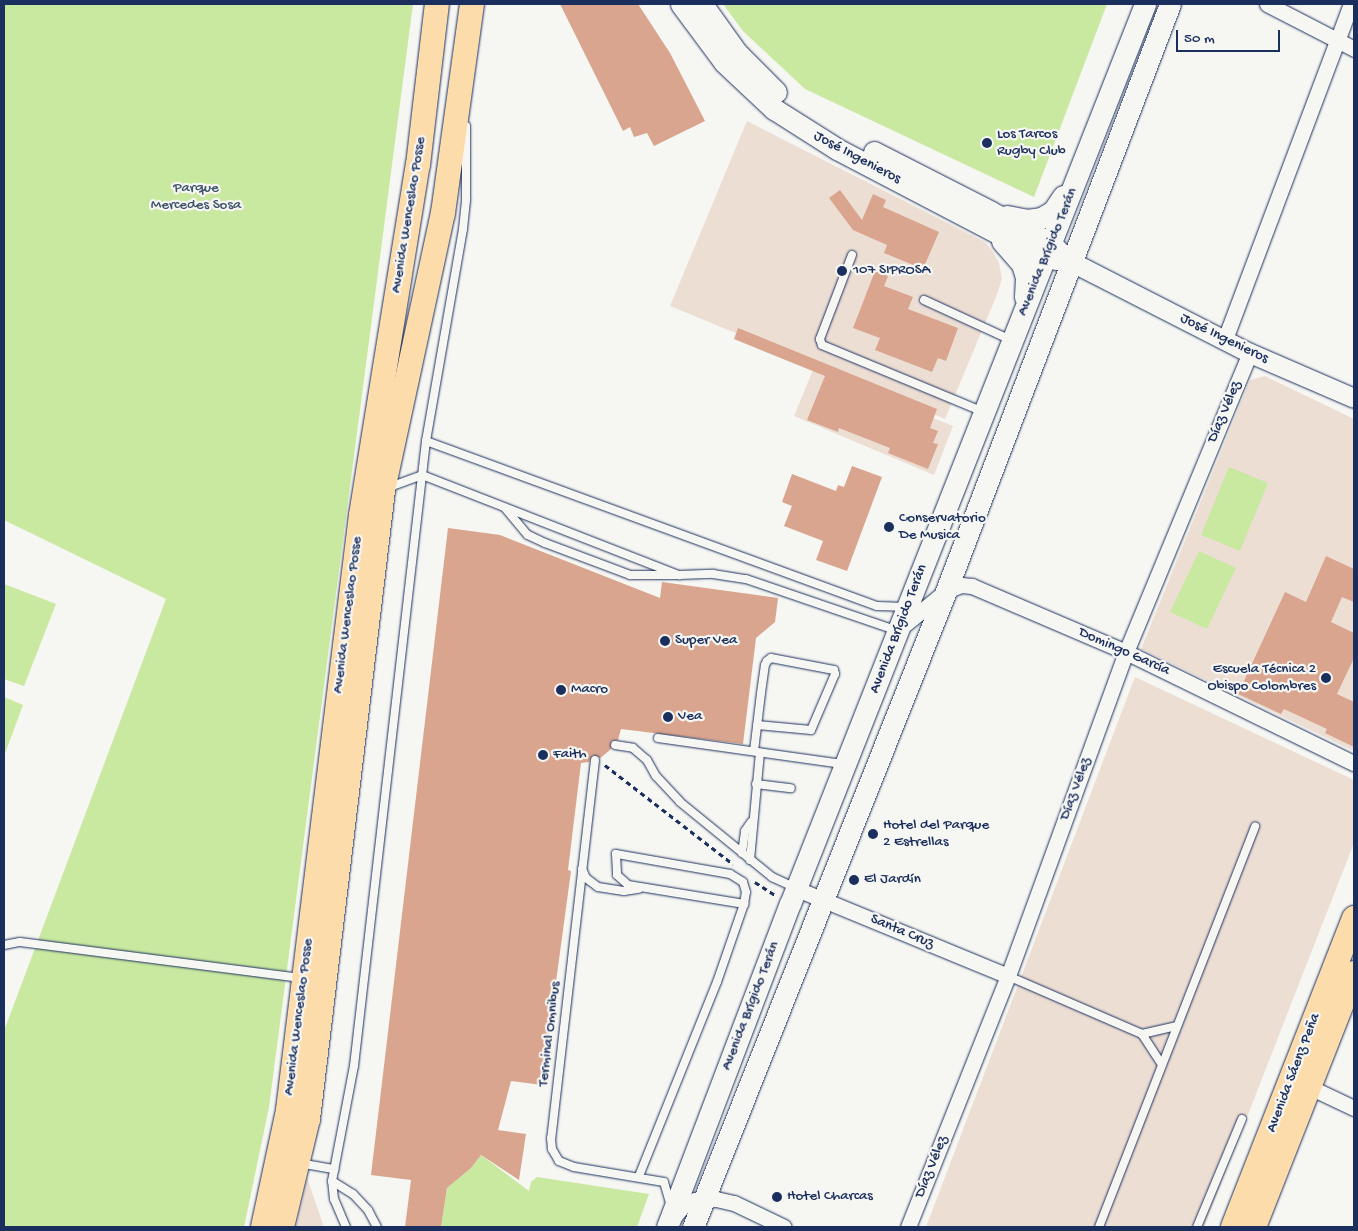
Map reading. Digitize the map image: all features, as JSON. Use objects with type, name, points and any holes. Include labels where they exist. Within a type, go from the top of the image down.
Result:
[{"type":"main road","points":[[282,1227],[298,1163],[315,1061],[383,490],[443,213],[472,4]]},
{"type":"main road","name":"José Ingenieros","points":[[681,4],[724,62],[774,110],[837,149],[993,221]]},
{"type":"main road","name":"José Ingenieros","points":[[702,4],[737,53],[784,99],[840,134],[993,221],[1070,261]]},
{"type":"main road","name":"Avenida Brígido Terán","points":[[668,1225],[797,888],[907,607],[986,413],[1047,250],[1145,4]]},
{"type":"main road","name":"Avenida Brígido Terán","points":[[693,1227],[946,591],[1070,261],[1170,4]]},
{"type":"main road","name":"Avenida Wenceslao Posse","points":[[263,1227],[288,1110],[361,515],[418,165],[437,6]]},
{"type":"main road","points":[[993,221],[1041,218],[1053,211],[1079,173]]},
{"type":"main road","points":[[993,221],[1022,264],[1026,290],[1023,314]]},
{"type":"main road","name":"Avenida Sáenz Peña","points":[[1254,1227],[1354,918]]},
{"type":"main road","name":"Avenida Sáenz Peña","points":[[1233,1227],[1354,973]]},
{"type":"street","points":[[1267,4],[1354,49]]},
{"type":"street","points":[[1225,339],[1351,4]]},
{"type":"street","name":"José Ingenieros","points":[[1070,261],[1250,353],[1354,398]]},
{"type":"street","name":"Díaz Vélez","points":[[908,1227],[1008,976],[1126,652],[1250,353]]},
{"type":"street","name":"Domingo García","points":[[898,630],[946,591],[961,585],[972,586],[1126,652],[1354,763]]},
{"type":"street","name":"Santa Cruz","points":[[797,888],[1008,976]]},
{"type":"street","points":[[1300,1083],[1354,1108]]},
{"type":"street","points":[[720,1156],[720,1180],[724,1193],[734,1203],[784,1227]]},
{"type":"street","points":[[668,1225],[683,1206],[703,1200],[734,1203]]},
{"type":"lane","points":[[346,1227],[334,1199],[332,1182],[354,1066],[426,441],[466,198],[464,62]]},
{"type":"lane","points":[[852,255],[820,339],[822,345],[986,413]]},
{"type":"lane","points":[[924,300],[1013,341]]},
{"type":"lane","points":[[426,441],[877,606],[907,607]]},
{"type":"lane","points":[[383,490],[422,475],[679,575]]},
{"type":"lane","points":[[503,507],[528,535],[630,574],[713,574],[746,579],[870,624],[898,630]]},
{"type":"lane","points":[[750,860],[754,832],[751,822],[756,784],[757,726],[765,665],[771,658],[834,670],[835,674],[811,730],[757,726]]},
{"type":"lane","points":[[658,738],[847,764]]},
{"type":"lane","points":[[615,745],[633,748],[647,760],[667,790],[772,877],[797,888]]},
{"type":"lane","name":"Terminal Omnibus","points":[[595,760],[550,1138],[552,1149],[559,1161],[574,1167],[639,1176],[664,1182],[670,1196],[668,1225]]},
{"type":"lane","points":[[756,784],[791,788]]},
{"type":"lane","points":[[742,853],[745,831],[751,822]]},
{"type":"lane","points":[[1099,1227],[1161,1063],[1255,826]]},
{"type":"lane","points":[[639,1176],[714,990],[744,904],[743,882],[730,874],[616,854],[617,875],[628,885],[744,904]]},
{"type":"lane","points":[[582,869],[586,878],[598,886],[624,891],[641,888]]},
{"type":"lane","points":[[4,945],[20,942],[303,978]]},
{"type":"lane","points":[[1008,976],[1142,1034],[1161,1063]]},
{"type":"lane","points":[[1142,1034],[1176,1026]]},
{"type":"lane","points":[[1197,1227],[1242,1119]]},
{"type":"lane","points":[[298,1163],[334,1169]]},
{"type":"lane","points":[[332,1182],[353,1194],[368,1210],[377,1227]]},
{"type":"path","points":[[595,760],[614,768],[739,869]]},
{"type":"path","points":[[753,880],[776,896]]},
{"type":"shaded area","name":"107 SIPROSA","points":[[747,121],[985,242],[993,252],[999,263],[1002,279],[945,419],[670,306]]},
{"type":"shaded area","points":[[813,370],[953,426],[934,475],[794,416]]},
{"type":"shaded area","points":[[1265,376],[1354,419],[1354,751],[1141,649],[1250,380]]},
{"type":"shaded area","points":[[1135,677],[1354,780],[1354,843],[1204,1227],[926,1227]]},
{"type":"shaded area","points":[[307,1178],[324,1227],[296,1227]]},
{"type":"green space","name":"Parque Mercedes Sosa","points":[[4,4],[413,4],[269,1107],[244,1227],[4,1227],[4,1031],[166,599],[4,520]]},
{"type":"green space","name":"Los Tarcos Rugby Club","points":[[723,4],[1107,4],[1034,197],[805,89],[743,31]]},
{"type":"green space","points":[[1229,467],[1268,483],[1240,551],[1201,535]]},
{"type":"green space","points":[[1199,551],[1236,568],[1207,629],[1170,612]]},
{"type":"green space","points":[[4,584],[56,604],[24,686],[4,679]]},
{"type":"green space","points":[[4,697],[23,705],[4,756]]},
{"type":"green space","points":[[481,1155],[529,1191],[531,1182],[537,1177],[649,1194],[637,1227],[441,1227],[447,1188],[471,1168]]},
{"type":"building","points":[[560,4],[638,4],[670,53],[705,121],[654,146],[647,133],[634,137],[630,127],[623,131]]},
{"type":"building","points":[[840,190],[862,220],[873,194],[886,200],[883,207],[939,232],[923,269],[884,253],[887,245],[853,230],[829,198]]},
{"type":"building","points":[[875,271],[888,276],[884,286],[913,297],[908,309],[958,328],[946,361],[938,358],[932,372],[875,350],[880,338],[853,328]]},
{"type":"building","points":[[738,328],[937,409],[930,428],[938,431],[933,443],[938,444],[928,469],[888,453],[890,448],[839,428],[838,432],[807,420],[825,376],[734,339]]},
{"type":"building","points":[[852,466],[882,477],[847,571],[816,560],[823,541],[784,526],[792,506],[782,502],[792,474],[836,491],[838,485],[844,487]]},
{"type":"building","points":[[448,528],[500,535],[660,598],[662,582],[778,598],[775,622],[756,638],[743,744],[621,729],[618,740],[611,741],[611,749],[604,755],[600,758],[593,755],[589,762],[581,763],[568,870],[571,871],[542,1085],[511,1081],[498,1130],[526,1134],[519,1180],[481,1155],[471,1168],[447,1188],[441,1227],[405,1227],[411,1180],[371,1175]]},
{"type":"building","points":[[1326,556],[1354,569],[1354,602],[1342,597],[1331,622],[1354,633],[1354,658],[1337,694],[1354,702],[1354,747],[1325,733],[1327,729],[1284,709],[1281,714],[1238,694],[1285,592],[1306,602]]},
{"type":"place","name":"Los Tarcos Rugby Club","points":[[987,143]]},
{"type":"place","name":"107 SIPROSA","points":[[842,271]]},
{"type":"place","name":"Conservatorio De Musica","points":[[889,527]]},
{"type":"place","name":"Super Vea","points":[[665,641]]},
{"type":"place","name":"Escuela Técnica 2 Obispo Colombres","points":[[1326,678]]},
{"type":"place","name":"Macro","points":[[561,690]]},
{"type":"place","name":"Vea","points":[[668,717]]},
{"type":"place","name":"Faith","points":[[543,755]]},
{"type":"place","name":"Hotel del Parque 2 Estrellas","points":[[873,834]]},
{"type":"place","name":"El Jardín","points":[[854,880]]},
{"type":"place","name":"Hotel Charcas","points":[[777,1197]]}]
